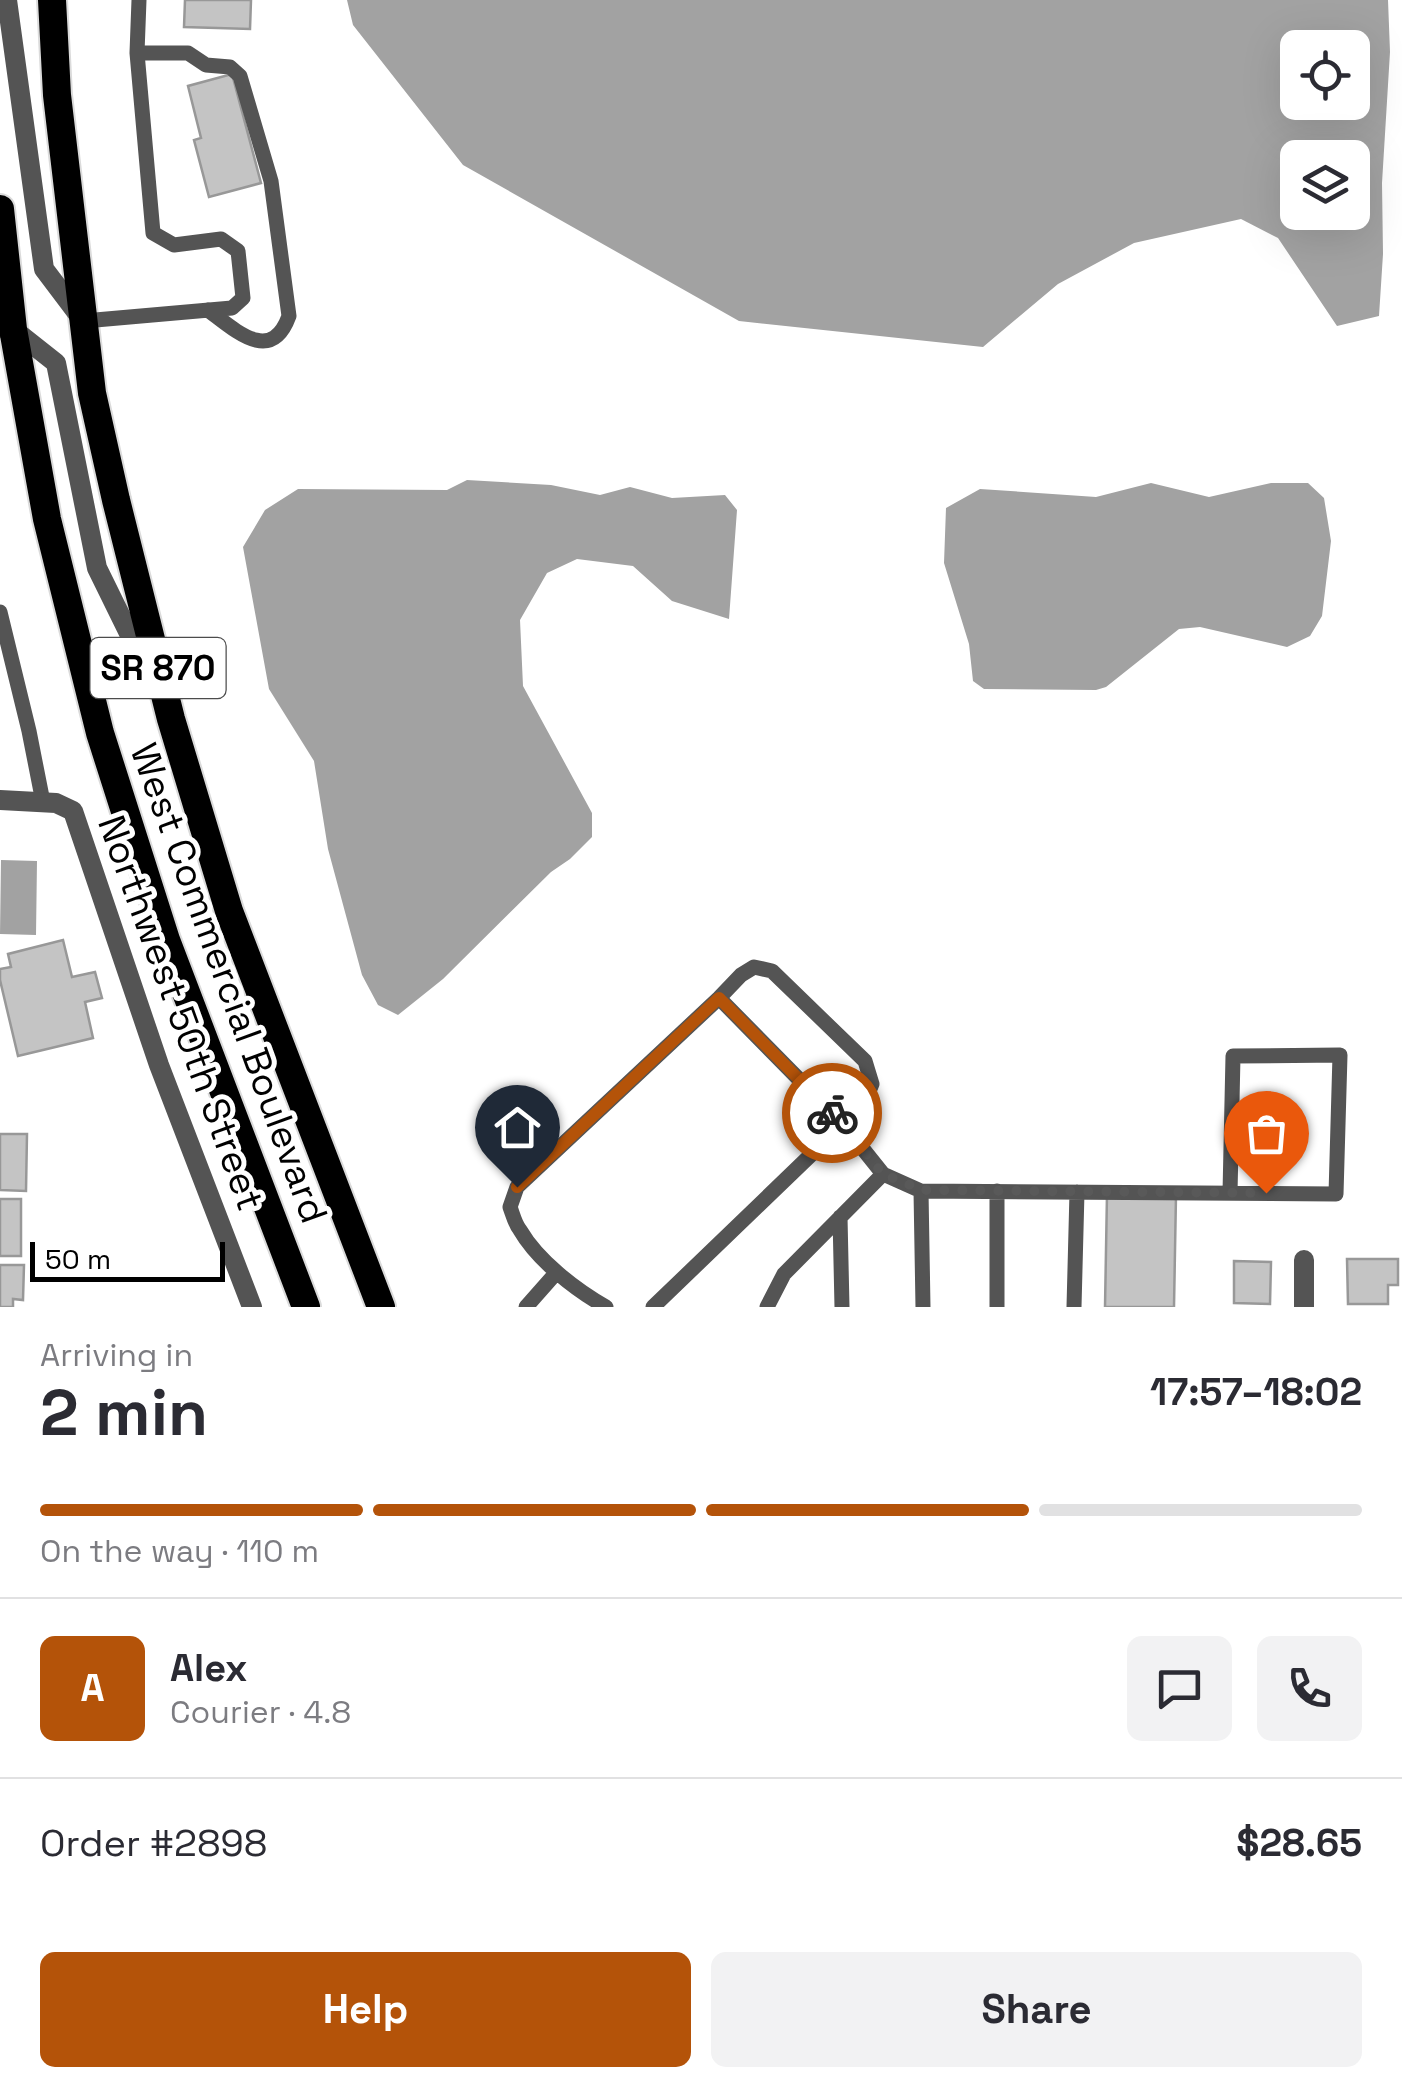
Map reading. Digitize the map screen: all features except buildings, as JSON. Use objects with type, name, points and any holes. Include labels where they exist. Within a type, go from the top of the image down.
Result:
[{"type":"highway","name":"West Commercial Boulevard","points":[[52,0],[57,95],[92,393],[171,720],[229,911],[380,1307]]},
{"type":"highway","name":"West Commercial Boulevard","points":[[0,208],[7,330],[47,519],[100,733],[166,940],[306,1307]]},
{"type":"street","points":[[7,0],[44,270],[84,321]]},
{"type":"street","name":"West Commercial Boulevard","points":[[7,330],[56,363],[97,568],[171,720]]},
{"type":"street","name":"Northwest 50th Street","points":[[0,800],[56,803],[72,811],[159,1065],[252,1307]]},
{"type":"street","points":[[1304,1260],[1304,1307]]},
{"type":"lane","points":[[84,321],[232,308],[243,298],[238,251],[221,239],[174,246],[152,232],[137,53],[139,0]]},
{"type":"lane","points":[[137,53],[188,53],[206,65],[230,66],[240,76],[270,182],[289,316],[284,329],[274,338],[260,342],[245,338],[208,310]]},
{"type":"lane","points":[[0,612],[42,802]]},
{"type":"lane","points":[[606,1307],[556,1273],[520,1231],[510,1208],[517,1187],[741,974],[754,967],[772,971],[865,1061],[872,1084],[865,1101],[843,1124],[652,1307]]},
{"type":"lane","points":[[719,998],[843,1124],[883,1174],[922,1190],[1078,1192],[1336,1194],[1340,1055],[1233,1056],[1230,1193]]},
{"type":"lane","points":[[767,1307],[784,1274],[883,1174]]},
{"type":"lane","points":[[922,1190],[924,1307]]},
{"type":"lane","points":[[997,1191],[997,1307]]},
{"type":"lane","points":[[1074,1307],[1078,1192]]},
{"type":"lane","points":[[840,1217],[842,1307]]},
{"type":"lane","points":[[526,1307],[556,1273]]},
{"type":"shaded area","points":[[347,0],[1388,0],[1390,52],[1379,316],[1337,326],[1278,238],[1241,219],[1134,243],[1058,284],[983,347],[739,321],[463,165],[353,25]]},
{"type":"shaded area","points":[[467,480],[551,485],[600,495],[630,487],[672,498],[725,495],[737,510],[729,619],[672,601],[633,566],[577,559],[547,573],[520,620],[523,686],[592,813],[592,837],[443,979],[398,1015],[378,1005],[362,975],[328,849],[314,761],[269,689],[243,547],[265,510],[298,489],[447,490]]},
{"type":"shaded area","points":[[1151,483],[1209,497],[1271,483],[1308,483],[1324,498],[1331,541],[1322,616],[1310,636],[1287,647],[1200,627],[1179,629],[1106,687],[1096,690],[984,689],[973,681],[969,644],[944,563],[946,508],[980,489],[1096,497]]},
{"type":"shaded area","points":[[1,860],[37,861],[36,935],[0,934]]},
{"type":"way so far","points":[[832,1113],[883,1174],[922,1190],[1266,1193]]},
{"type":"route","points":[[517,1187],[719,998],[832,1113]]}]
